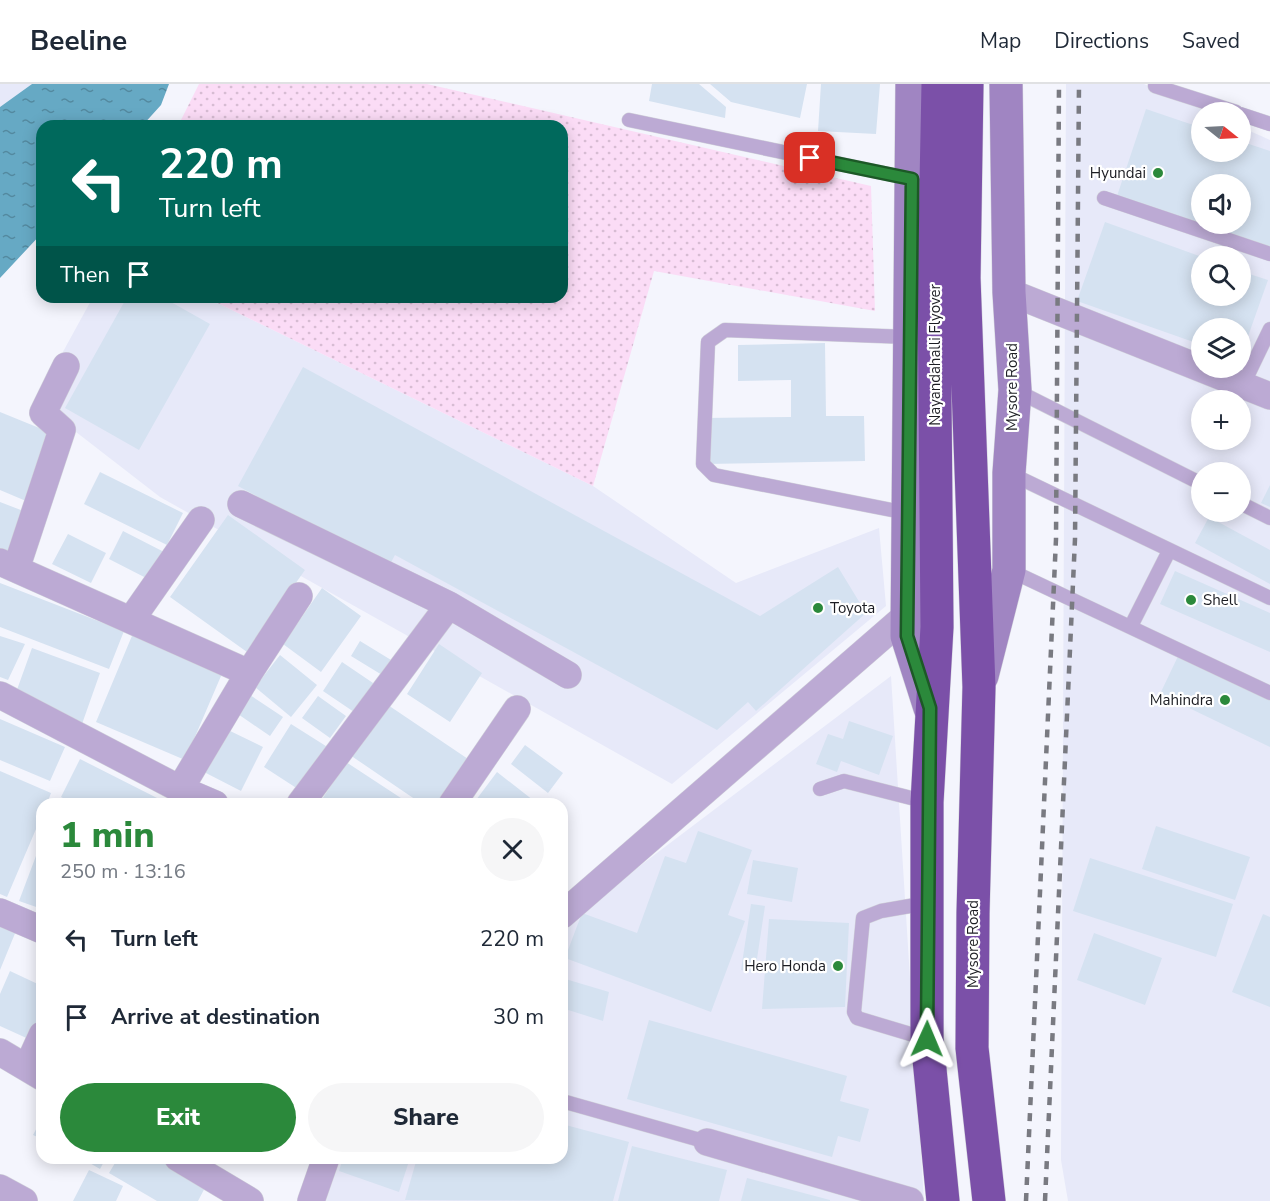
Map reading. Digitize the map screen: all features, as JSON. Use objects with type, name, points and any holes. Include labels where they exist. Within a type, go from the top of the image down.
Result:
[{"type":"highway","name":"Nayandahalli Flyover","points":[[930,708],[937,627],[934,282],[938,84]]},
{"type":"highway","name":"Nayandahalli Flyover","points":[[967,84],[964,278],[974,573]]},
{"type":"highway","name":"Mysore Road","points":[[974,573],[980,687],[973,913],[972,1048],[989,1201]]},
{"type":"highway","points":[[930,708],[927,802],[927,1039],[943,1201]]},
{"type":"street","points":[[912,84],[907,636],[930,708]]},
{"type":"street","name":"Mysore Road","points":[[980,687],[1009,570],[1009,473],[1015,390],[1009,292],[1006,84]]},
{"type":"street","points":[[1009,292],[1270,396]]},
{"type":"street","points":[[66,366],[43,414],[62,430],[8,565],[249,673]]},
{"type":"street","points":[[241,504],[448,605],[568,675]]},
{"type":"street","points":[[131,620],[201,520]]},
{"type":"street","points":[[180,789],[249,673],[299,596]]},
{"type":"street","points":[[304,798],[448,605]]},
{"type":"street","points":[[568,910],[907,615]]},
{"type":"street","points":[[0,695],[201,798]]},
{"type":"street","points":[[456,798],[517,709]]},
{"type":"street","points":[[0,912],[36,927]]},
{"type":"street","points":[[0,1052],[35,1073]]},
{"type":"street","points":[[707,1142],[910,1201]]},
{"type":"street","points":[[188,1164],[250,1201]]},
{"type":"street","points":[[311,1201],[324,1164]]},
{"type":"street","points":[[0,1188],[24,1201]]},
{"type":"lane","points":[[1155,86],[1205,102]]},
{"type":"lane","points":[[1251,118],[1270,124]]},
{"type":"lane","points":[[629,120],[912,179]]},
{"type":"lane","points":[[1104,198],[1270,254]]},
{"type":"lane","points":[[907,513],[714,475],[703,464],[708,342],[724,330],[908,337]]},
{"type":"lane","points":[[1243,386],[1270,330]]},
{"type":"lane","points":[[1015,390],[1191,478]]},
{"type":"lane","points":[[1009,473],[1270,598]]},
{"type":"lane","points":[[1251,508],[1270,518]]},
{"type":"lane","points":[[1131,626],[1169,551]]},
{"type":"lane","points":[[1009,570],[1270,693]]},
{"type":"lane","points":[[820,789],[844,781],[927,802]]},
{"type":"lane","points":[[927,903],[881,911],[863,918],[854,1012],[857,1018],[927,1039]]},
{"type":"lane","points":[[568,1103],[707,1142]]},
{"type":"shaded area","points":[[0,84],[32,84],[0,107]]},
{"type":"shaded area","points":[[199,84],[427,84],[871,186],[875,311],[654,271],[593,486],[217,303],[568,303],[568,120],[181,120]]},
{"type":"shaded area","points":[[1066,84],[1144,84],[1191,105],[1191,162],[1251,162],[1251,131],[1270,140],[1270,1201],[1068,1201],[1061,1160]]},
{"type":"shaded area","points":[[90,303],[217,303],[593,486],[736,583],[879,528],[886,606],[672,784],[160,497],[36,401]]},
{"type":"shaded area","points":[[891,676],[924,1201],[318,1201],[330,1164],[568,1164],[568,920]]},
{"type":"water","points":[[32,84],[169,84],[161,105],[147,120],[36,120],[36,239],[0,278],[0,107]]},
{"type":"building","points":[[652,84],[699,84],[726,107],[725,118],[649,101]]},
{"type":"building","points":[[710,84],[807,84],[800,118],[731,102]]},
{"type":"building","points":[[821,84],[880,84],[876,134],[818,131]]},
{"type":"building","points":[[1146,109],[1191,124],[1191,162],[1251,162],[1251,145],[1270,151],[1270,248],[1229,234],[1251,234],[1251,174],[1191,174],[1191,221],[1117,196]]},
{"type":"building","points":[[1105,222],[1191,253],[1191,306],[1251,306],[1251,275],[1268,280],[1251,328],[1251,318],[1191,318],[1191,341],[1077,301]]},
{"type":"building","points":[[124,303],[173,303],[210,324],[139,450],[65,408]]},
{"type":"building","points":[[825,343],[826,416],[864,416],[865,461],[706,464],[705,418],[791,417],[791,380],[738,381],[738,345]]},
{"type":"building","points":[[303,367],[760,616],[838,567],[866,613],[756,711],[748,702],[717,730],[395,555],[388,568],[238,486]]},
{"type":"building","points":[[0,412],[54,434],[26,501],[0,490]]},
{"type":"building","points":[[100,472],[183,513],[167,545],[84,504]]},
{"type":"building","points":[[1270,485],[1270,507],[1261,503]]},
{"type":"building","points":[[0,502],[26,512],[9,556],[0,552]]},
{"type":"building","points":[[228,515],[305,570],[247,652],[170,597]]},
{"type":"building","points":[[1206,522],[1218,522],[1270,550],[1270,584],[1195,543]]},
{"type":"building","points":[[123,531],[166,553],[152,581],[109,559]]},
{"type":"building","points":[[68,534],[106,553],[91,583],[52,564]]},
{"type":"building","points":[[1175,571],[1270,613],[1270,652],[1160,604]]},
{"type":"building","points":[[0,583],[124,631],[109,669],[0,627]]},
{"type":"building","points":[[322,588],[361,616],[321,672],[283,644]]},
{"type":"building","points":[[134,631],[224,669],[185,760],[96,722]]},
{"type":"building","points":[[0,636],[25,644],[8,680],[0,677]]},
{"type":"building","points":[[360,641],[396,663],[387,678],[351,656]]},
{"type":"building","points":[[439,644],[482,673],[450,722],[407,694]]},
{"type":"building","points":[[32,648],[100,673],[82,724],[14,698]]},
{"type":"building","points":[[1181,650],[1270,693],[1270,747],[1160,694]]},
{"type":"building","points":[[280,655],[317,685],[291,717],[255,687]]},
{"type":"building","points":[[342,662],[376,685],[357,714],[323,691]]},
{"type":"building","points":[[247,693],[283,717],[270,736],[235,712]]},
{"type":"building","points":[[318,696],[346,716],[330,738],[302,718]]},
{"type":"building","points":[[385,703],[471,761],[446,798],[413,798],[350,755]]},
{"type":"building","points":[[0,719],[65,747],[50,781],[0,760]]},
{"type":"building","points":[[849,721],[893,736],[879,775],[841,761],[837,772],[816,764],[828,734],[843,739]]},
{"type":"building","points":[[291,724],[329,748],[301,791],[264,767]]},
{"type":"building","points":[[226,729],[263,747],[241,791],[204,772]]},
{"type":"building","points":[[525,745],[563,773],[548,793],[511,764]]},
{"type":"building","points":[[80,759],[157,798],[63,798],[61,797]]},
{"type":"building","points":[[346,762],[401,798],[323,798]]},
{"type":"building","points":[[0,771],[51,793],[49,798],[36,798],[36,829],[7,897],[0,894]]},
{"type":"building","points":[[497,772],[530,798],[478,798]]},
{"type":"building","points":[[1156,826],[1250,857],[1235,900],[1142,869]]},
{"type":"building","points":[[698,831],[752,850],[728,915],[745,921],[711,1012],[568,959],[568,950],[582,913],[637,933],[665,856],[686,863]]},
{"type":"building","points":[[36,856],[36,907],[19,901]]},
{"type":"building","points":[[1090,858],[1233,904],[1216,957],[1073,911]]},
{"type":"building","points":[[753,860],[798,868],[792,902],[747,894]]},
{"type":"building","points":[[751,904],[765,906],[755,972],[741,970]]},
{"type":"building","points":[[1263,914],[1270,917],[1270,1007],[1232,992]]},
{"type":"building","points":[[769,919],[849,923],[845,1007],[762,1009]]},
{"type":"building","points":[[0,924],[16,931],[0,970]]},
{"type":"building","points":[[1094,933],[1162,958],[1145,1005],[1077,980]]},
{"type":"building","points":[[10,971],[36,983],[36,1035],[33,1041],[0,1026],[0,994]]},
{"type":"building","points":[[568,980],[609,992],[603,1021],[568,1010]]},
{"type":"building","points":[[649,1020],[847,1076],[840,1101],[869,1109],[860,1142],[838,1136],[832,1157],[627,1099]]},
{"type":"building","points":[[568,1126],[629,1142],[613,1201],[405,1200],[415,1164],[568,1164]]},
{"type":"building","points":[[632,1146],[727,1170],[719,1201],[618,1201]]},
{"type":"building","points":[[91,1164],[103,1164],[100,1169]]},
{"type":"building","points":[[114,1164],[182,1164],[209,1180],[198,1201],[157,1201],[109,1173]]},
{"type":"building","points":[[341,1164],[408,1164],[399,1192],[339,1171]]},
{"type":"building","points":[[89,1170],[123,1186],[116,1201],[73,1201]]},
{"type":"building","points":[[747,1178],[830,1200],[830,1201],[741,1201]]},
{"type":"railway","points":[[1026,1201],[1056,539],[1059,84]]},
{"type":"railway","points":[[1045,1201],[1075,539],[1079,84]]},
{"type":"place","name":"Hyundai","points":[[1158,173]]},
{"type":"place","name":"Shell","points":[[1191,600]]},
{"type":"place","name":"Toyota","points":[[818,608]]},
{"type":"place","name":"Mahindra","points":[[1225,700]]},
{"type":"place","name":"Hero Honda","points":[[838,966]]},
{"type":"route","points":[[810,158],[912,179],[908,337],[907,636],[930,708],[927,802],[927,1039]]}]
